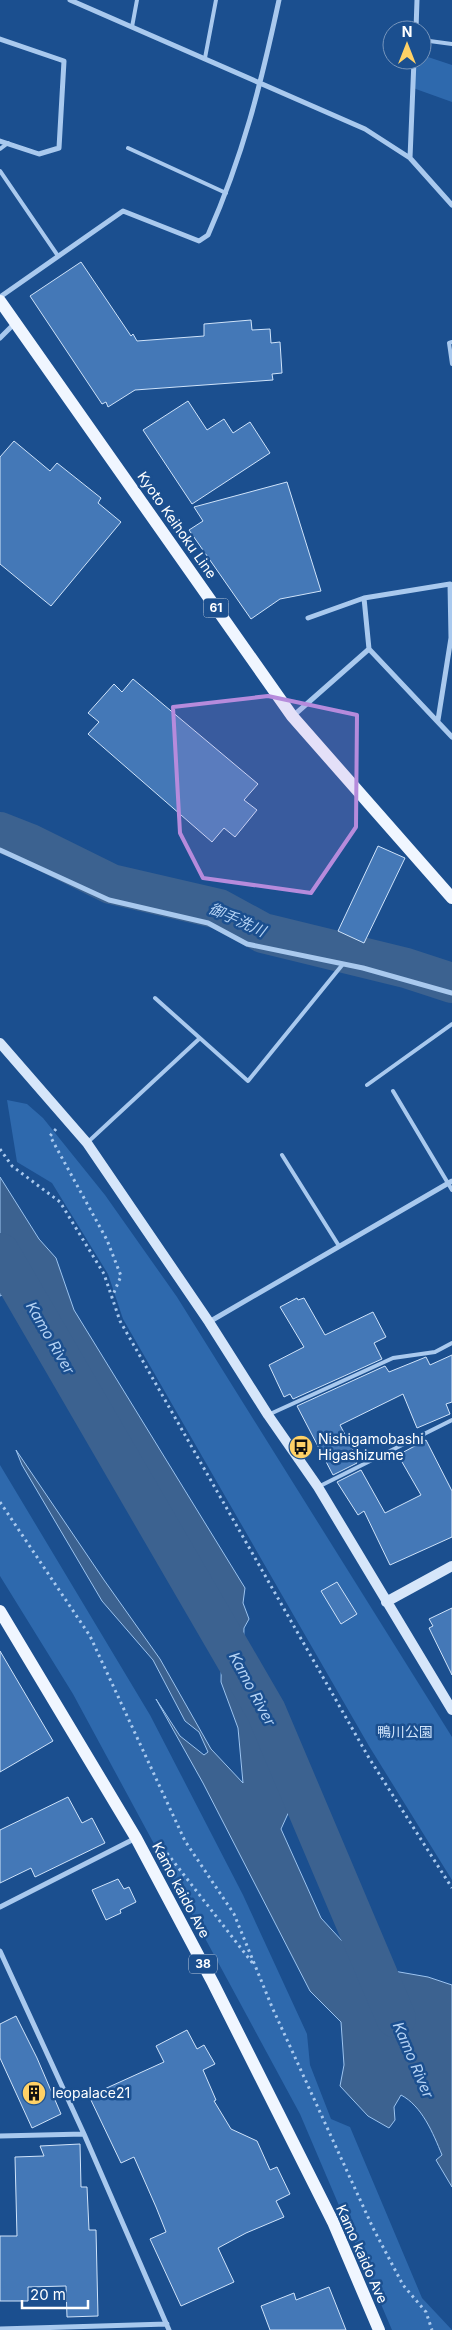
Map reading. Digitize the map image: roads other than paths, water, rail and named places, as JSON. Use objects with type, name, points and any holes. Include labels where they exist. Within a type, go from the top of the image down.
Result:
[{"type":"main road","name":"Kyoto Keihoku Line","points":[[0,301],[292,716],[452,898]]},
{"type":"main road","name":"Kamo kaido Ave","points":[[0,1611],[138,1842],[213,1983],[333,2222],[379,2330]]},
{"type":"street","points":[[70,0],[365,129],[410,158],[452,205]]},
{"type":"street","points":[[0,297],[123,211],[199,241],[208,235],[242,151],[261,83],[279,0]]},
{"type":"street","points":[[416,20],[417,0]]},
{"type":"street","points":[[0,39],[64,61],[59,148],[39,154],[0,141]]},
{"type":"street","points":[[410,158],[414,70]]},
{"type":"street","points":[[0,338],[16,323]]},
{"type":"street","points":[[308,618],[364,598],[450,584],[451,638],[438,720]]},
{"type":"street","points":[[364,598],[369,649],[452,737]]},
{"type":"street","points":[[292,716],[369,649]]},
{"type":"street","points":[[0,850],[109,900],[208,923],[247,944],[343,964],[452,993]]},
{"type":"street","points":[[1,1047],[66,1117],[87,1143],[210,1322],[268,1415],[318,1487],[452,1710]]},
{"type":"street","points":[[210,1322],[450,1182]]},
{"type":"street","points":[[386,1602],[452,1566]]},
{"type":"street","points":[[0,1907],[138,1842]]},
{"type":"street","points":[[0,1952],[84,2134],[168,2327],[0,2329]]},
{"type":"street","points":[[0,2136],[84,2134]]},
{"type":"lane","points":[[132,27],[137,0]]},
{"type":"lane","points":[[205,58],[216,0]]},
{"type":"lane","points":[[432,41],[452,44]]},
{"type":"lane","points":[[0,149],[8,143]]},
{"type":"lane","points":[[128,148],[226,194]]},
{"type":"lane","points":[[0,171],[58,256]]},
{"type":"lane","points":[[452,342],[449,343],[452,364]]},
{"type":"lane","points":[[154,998],[248,1081],[343,964]]},
{"type":"lane","points":[[367,1085],[452,1024]]},
{"type":"lane","points":[[87,1143],[199,1039]]},
{"type":"lane","points":[[393,1091],[450,1182],[452,1190]]},
{"type":"lane","points":[[282,1155],[339,1246]]},
{"type":"lane","points":[[268,1415],[393,1358],[435,1352],[452,1343]]},
{"type":"lane","points":[[318,1487],[452,1420]]},
{"type":"water","points":[[0,1177],[39,1239],[56,1258],[74,1310],[245,1588],[243,1603],[249,1619],[244,1628],[243,1659],[258,1685],[271,1739],[296,1776],[291,1807],[281,1829],[321,1918],[365,1966],[428,1977],[452,1985],[452,2187],[436,2160],[442,2155],[431,2129],[415,2106],[401,2095],[394,2107],[395,2120],[389,2128],[368,2116],[340,2086],[344,2065],[341,2022],[310,1991],[203,1783],[156,1699],[180,1736],[204,1755],[208,1752],[199,1732],[185,1721],[153,1660],[102,1601],[22,1465],[16,1450],[160,1659],[211,1749],[243,1783],[238,1728],[221,1682],[222,1627],[213,1592],[130,1441],[84,1367],[59,1332],[32,1299],[5,1294],[0,1296]]},
{"type":"waterway","name":"御手洗川","points":[[0,832],[28,843],[111,884],[219,909],[263,933],[406,968],[452,983]]},
{"type":"waterway","name":"Kamo River","points":[[0,1253],[266,1711],[396,2018]]},
{"type":"place","name":"Nishigamobashi Higashizume","points":[[301,1447]]},
{"type":"place","name":"leopalace21","points":[[34,2093]]},
{"type":"park label","name":"鴨川公園","points":[[405,1732]]}]
